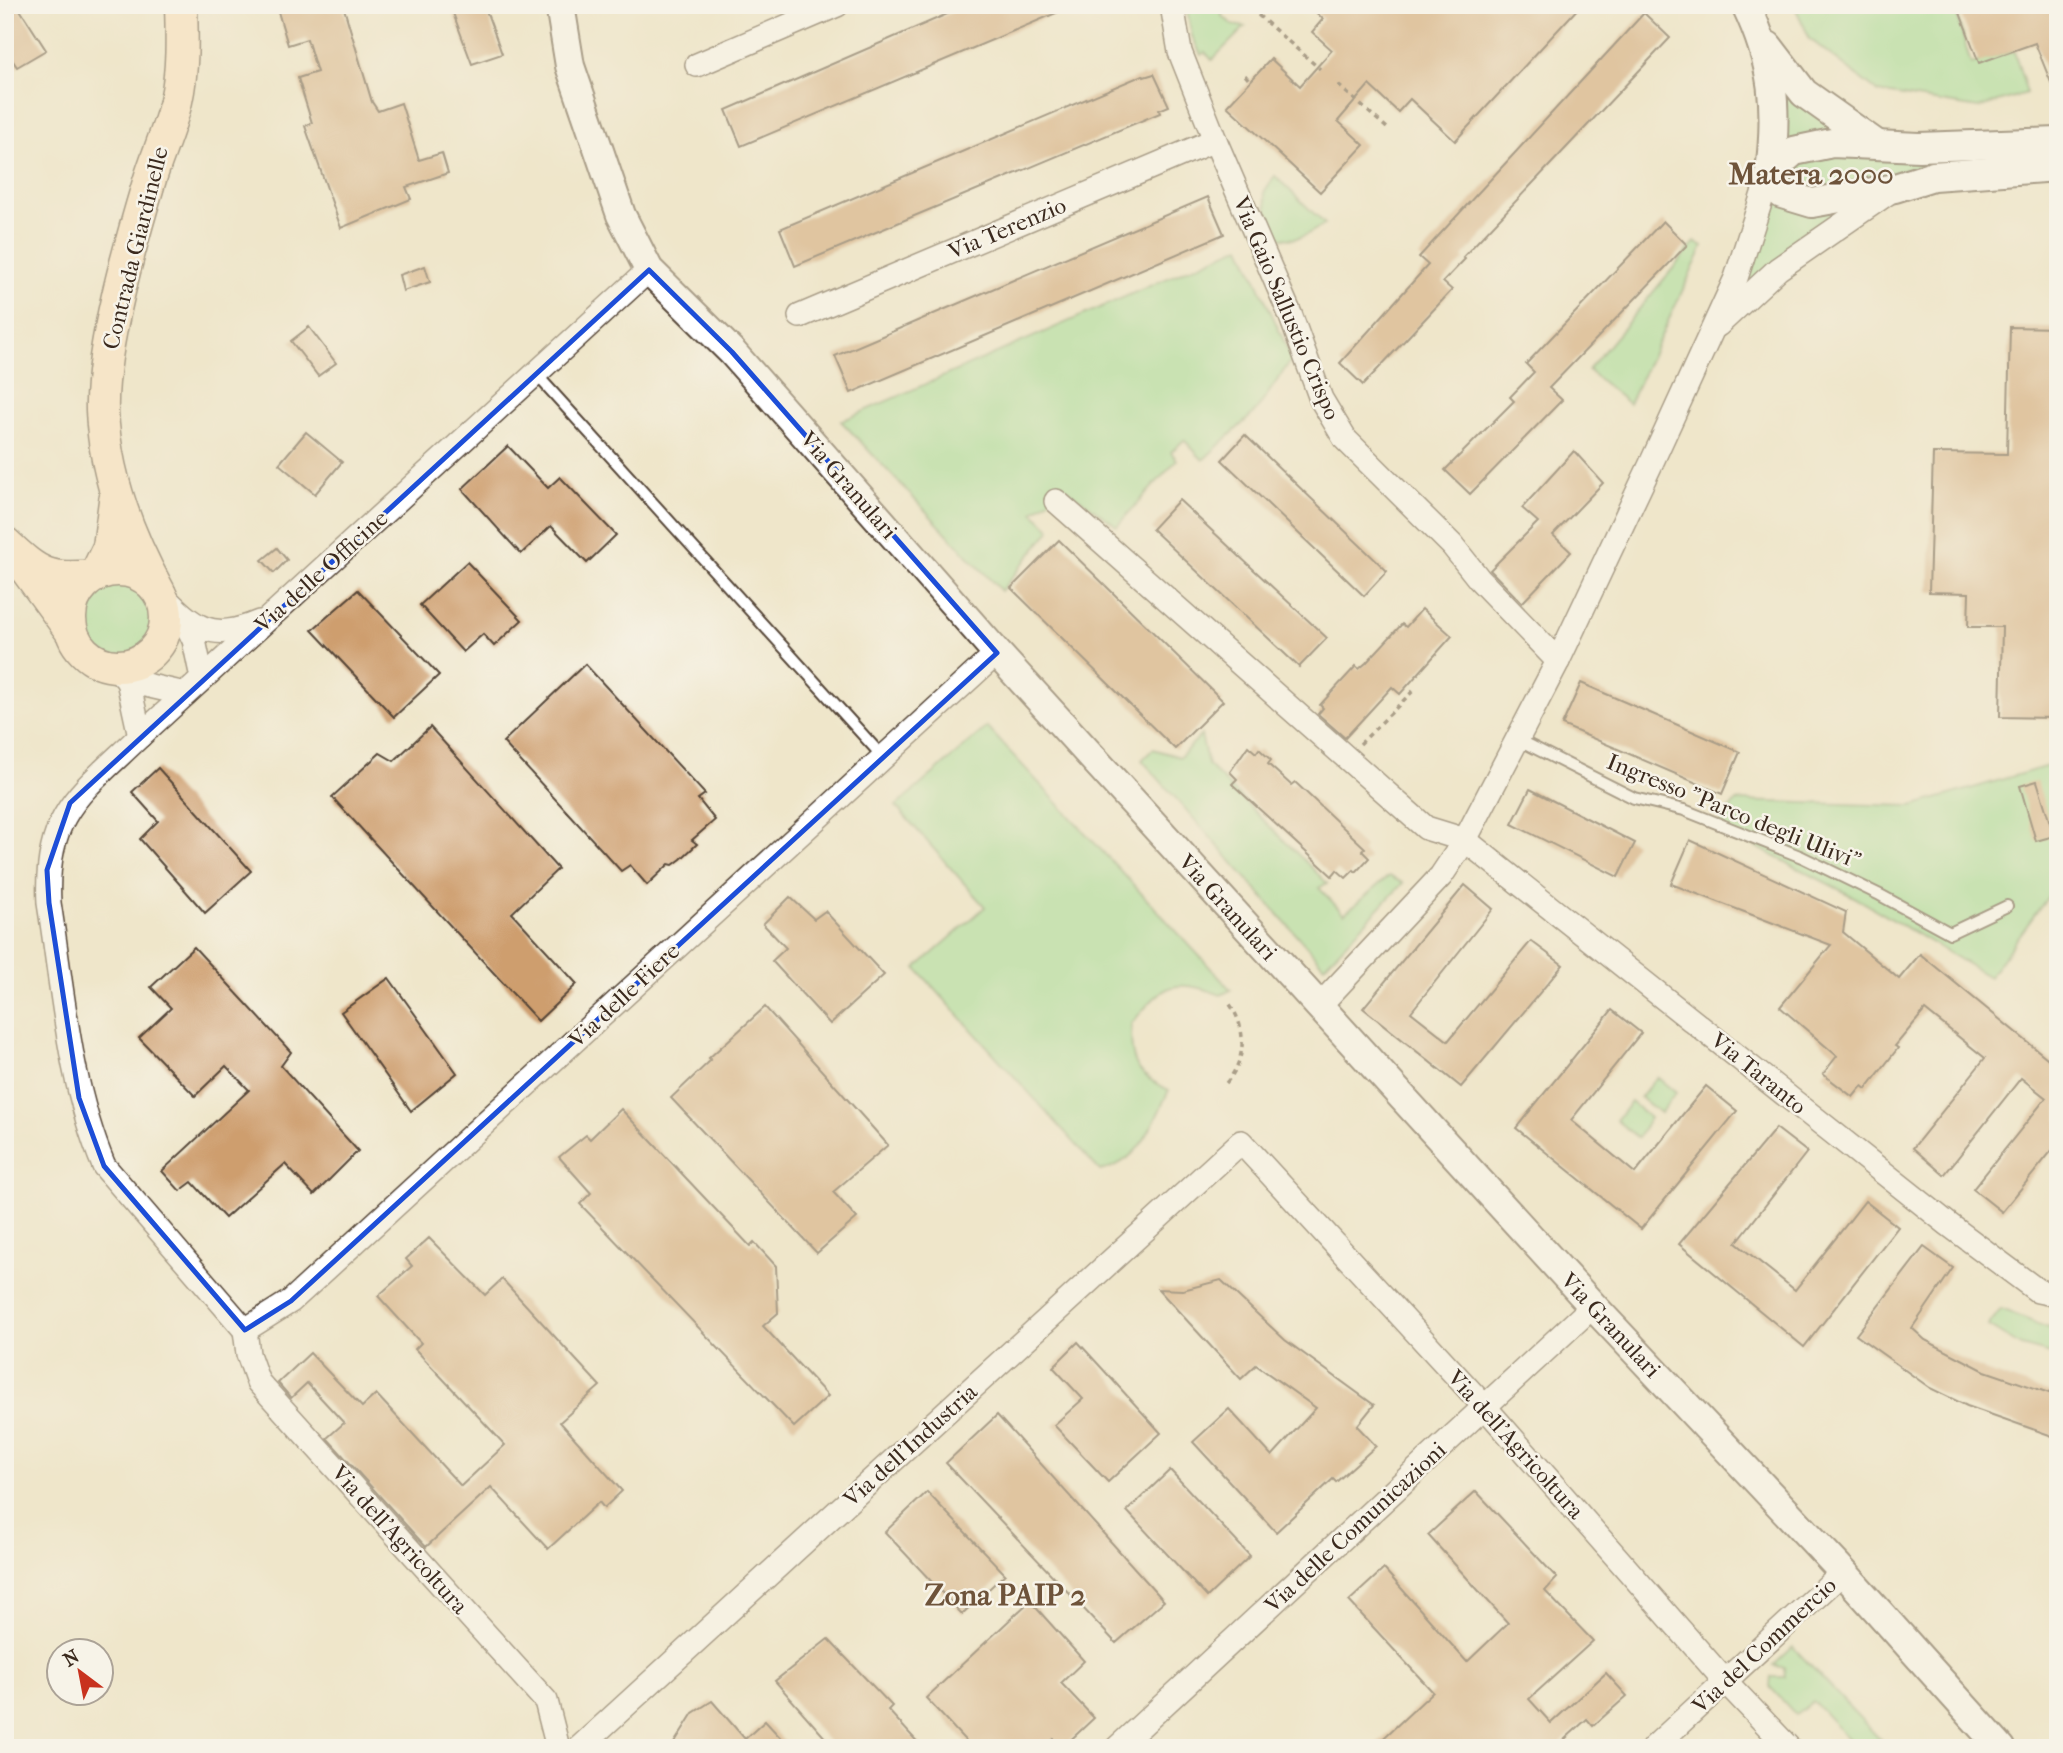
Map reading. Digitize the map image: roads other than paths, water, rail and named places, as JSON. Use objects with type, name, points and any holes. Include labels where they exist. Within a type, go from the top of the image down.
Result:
[{"type":"main road","name":"Contrada Giardinelle","points":[[116,493],[102,411],[106,362],[121,288],[149,183],[177,100],[182,42],[181,5]]},
{"type":"main road","points":[[71,631],[70,615],[74,599],[83,586],[95,576],[109,547],[116,493]]},
{"type":"main road","points":[[8,546],[87,655],[121,673],[143,659],[163,636],[166,614],[159,592],[135,548],[116,493]]},
{"type":"main road","points":[[8,546],[42,574],[61,579],[124,570],[150,581],[159,592]]},
{"type":"street","name":"Via Granulari","points":[[560,5],[570,66],[621,215],[649,270],[732,352],[997,653],[1592,1306],[1843,1572],[2001,1748]]},
{"type":"street","points":[[697,65],[837,5]]},
{"type":"street","points":[[1159,5],[1180,51]]},
{"type":"street","name":"Via Gaio Sallustio Crispo","points":[[1172,5],[1180,51],[1214,140],[1290,314],[1321,399],[1345,439],[1452,545],[1479,579],[1558,662]]},
{"type":"street","points":[[1746,5],[1763,41],[1804,93],[1875,144]]},
{"type":"street","points":[[1319,1006],[1441,876],[1465,841],[1558,662],[1740,267],[1770,172],[1775,104],[1763,41]]},
{"type":"street","name":"Via Terenzio","points":[[800,316],[1214,140]]},
{"type":"street","points":[[1770,172],[1794,151],[1832,143],[1947,147],[2058,142]]},
{"type":"street","points":[[1770,172],[1782,194],[1812,203],[1895,188],[1933,176],[2058,167]]},
{"type":"street","points":[[1708,334],[1778,269],[1895,188]]},
{"type":"street","name":"Via delle Officine","points":[[245,1330],[104,1166],[79,1098],[49,903],[47,870],[55,835],[71,803],[139,736],[649,270]]},
{"type":"street","points":[[1056,501],[1426,828],[1465,841]]},
{"type":"street","points":[[159,592],[201,629],[219,633],[239,631],[272,617]]},
{"type":"street","points":[[182,615],[194,640],[202,678]]},
{"type":"street","name":"Via delle Fiere","points":[[245,1330],[291,1301],[997,653]]},
{"type":"street","points":[[121,673],[185,694]]},
{"type":"street","points":[[121,673],[139,736]]},
{"type":"street","name":"Via Taranto","points":[[1465,841],[1948,1224],[2038,1291],[2058,1295]]},
{"type":"street","name":"Via dell'Agricoltura","points":[[1241,1142],[1484,1406],[1725,1681],[1789,1748]]},
{"type":"street","name":"Via dell'Industria","points":[[579,1748],[1241,1142]]},
{"type":"street","name":"Via delle Comunicazioni","points":[[1117,1748],[1592,1306]]},
{"type":"street","name":"Via dell'Agricoltura","points":[[245,1330],[258,1382],[547,1701],[558,1748]]},
{"type":"street","name":"Via del Commercio","points":[[1653,1748],[1843,1572]]},
{"type":"lane","points":[[536,374],[883,757]]},
{"type":"lane","name":"Ingresso \"Parco degli Ulivi\"","points":[[1518,740],[1634,797],[1684,810],[1802,857],[1950,933],[2007,906]]},
{"type":"district","name":"Matera 2000","points":[[1811,174]]},
{"type":"district","name":"Zona PAIP 2","points":[[1005,1595]]}]
